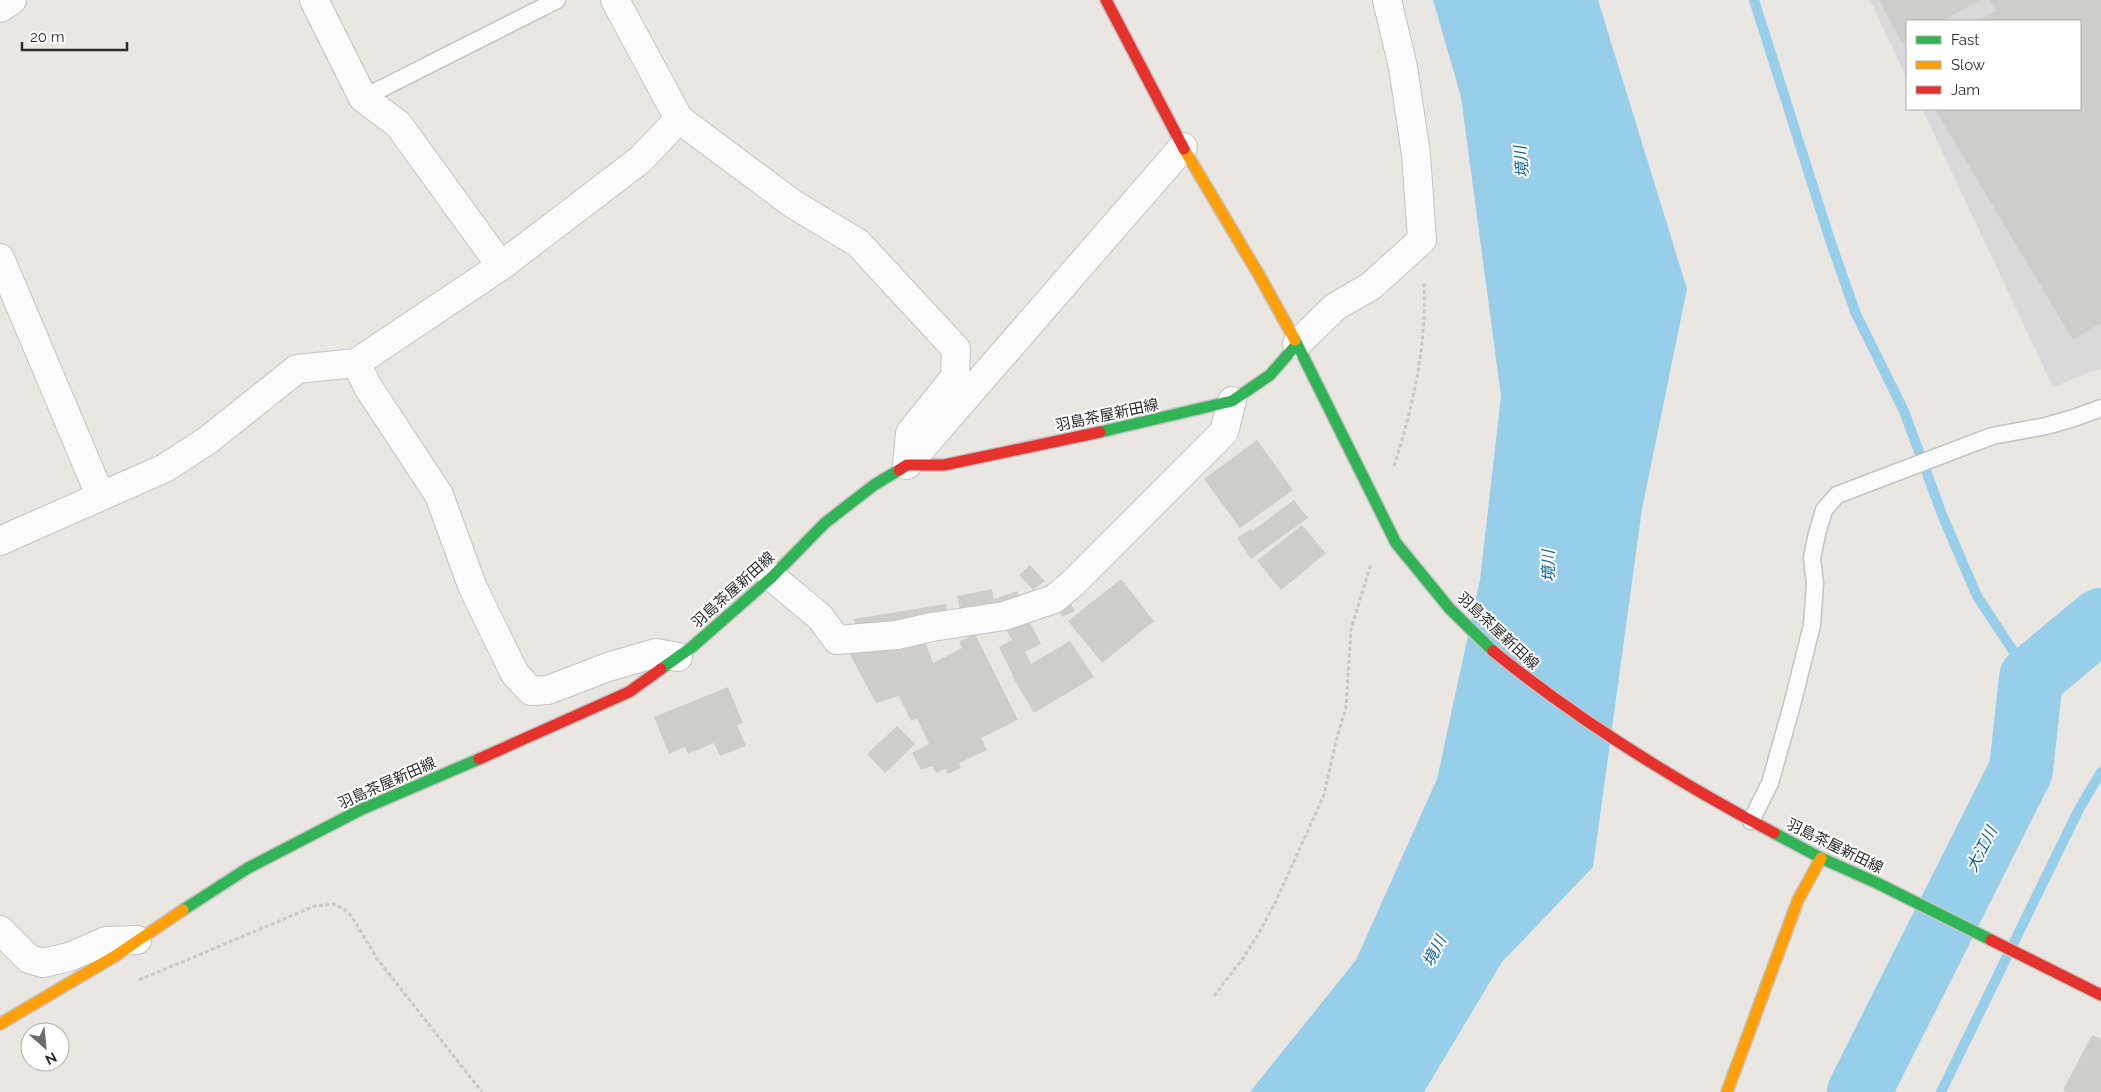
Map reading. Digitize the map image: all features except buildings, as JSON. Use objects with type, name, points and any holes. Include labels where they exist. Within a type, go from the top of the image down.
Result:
[{"type":"main road","points":[[1106,0],[1183,146],[1297,344]]},
{"type":"main road","name":"羽島茶屋新田線","points":[[0,1024],[115,956],[248,868],[360,810],[541,732],[628,692],[692,648],[772,577],[825,523],[874,485],[907,465],[952,463],[1149,422],[1232,401],[1270,375],[1297,344],[1396,544],[1450,609],[1488,647],[1536,686],[1610,737],[1718,803],[1821,858],[1877,883],[2101,995]]},
{"type":"main road","points":[[1727,1092],[1798,900],[1821,858]]},
{"type":"street","points":[[0,8],[12,0]]},
{"type":"street","points":[[314,0],[363,98],[398,124],[501,266]]},
{"type":"street","points":[[615,0],[679,119],[794,204],[858,243],[956,349],[955,378],[910,433],[907,465]]},
{"type":"street","points":[[1297,344],[1335,307],[1371,286],[1422,240],[1416,154],[1403,67],[1387,0]]},
{"type":"street","points":[[0,541],[100,495],[165,468],[208,440],[297,369],[356,363],[501,266],[640,160],[679,119]]},
{"type":"street","points":[[907,465],[1183,146]]},
{"type":"street","points":[[0,258],[100,495]]},
{"type":"street","points":[[356,363],[368,387],[439,495],[473,588],[515,674],[531,691],[548,690],[608,667],[656,653],[678,657]]},
{"type":"street","points":[[772,577],[820,617],[837,640],[897,635],[932,627],[1004,616],[1054,599],[1073,583],[1224,432],[1232,401]]},
{"type":"street","points":[[0,930],[29,959],[43,963],[69,957],[106,941],[137,940]]},
{"type":"lane","points":[[363,98],[558,0]]},
{"type":"lane","points":[[1751,821],[1770,783],[1812,626],[1815,583],[1812,558],[1824,510],[1837,495],[1992,436],[2046,426],[2101,408]]},
{"type":"path","points":[[1381,512],[1409,415],[1420,363],[1424,297],[1422,240]]},
{"type":"path","points":[[1214,996],[1244,957],[1260,931],[1276,901],[1324,795],[1336,740],[1346,707],[1351,629],[1372,561]]},
{"type":"path","points":[[135,982],[315,906],[334,904],[344,909],[352,917],[378,960],[482,1092]]},
{"type":"shaded area","points":[[1870,0],[2101,0],[2101,368],[2053,387],[1922,110],[2081,110],[2081,20],[1906,20],[1906,77]]},
{"type":"water","name":"境川","points":[[1433,0],[1598,0],[1687,289],[1642,509],[1593,867],[1502,962],[1424,1092],[1250,1092],[1356,960],[1437,779],[1480,580],[1501,396],[1461,97]]},
{"type":"waterway","points":[[1754,0],[1830,240],[1856,314],[1904,411],[1943,517],[1977,596],[2031,678]]},
{"type":"waterway","name":"大江川","points":[[1859,1092],[2021,770],[2031,678],[2101,620]]},
{"type":"waterway","points":[[1941,1092],[2078,811],[2101,772]]},
{"type":"traffic: fast","points":[[1295,340],[1396,543],[1450,609],[1493,651]]},
{"type":"traffic: fast","points":[[1100,432],[1232,401],[1270,375],[1297,344]]},
{"type":"traffic: fast","points":[[661,669],[692,647],[772,577],[825,523],[874,485],[899,470]]},
{"type":"traffic: fast","points":[[183,910],[248,868],[360,810],[479,759]]},
{"type":"traffic: fast","points":[[1774,833],[1821,858],[1877,883],[1991,940]]},
{"type":"traffic: slow","points":[[1184,149],[1259,275],[1295,340]]},
{"type":"traffic: slow","points":[[1727,1092],[1798,900],[1821,858]]},
{"type":"traffic: slow","points":[[0,1024],[115,956],[183,910]]},
{"type":"traffic: jam","points":[[1106,0],[1184,149]]},
{"type":"traffic: jam","points":[[899,470],[907,465],[944,465],[1100,432]]},
{"type":"traffic: jam","points":[[1493,651],[1560,702],[1629,749],[1701,793],[1774,833]]},
{"type":"traffic: jam","points":[[479,759],[629,692],[661,669]]},
{"type":"traffic: jam","points":[[1991,940],[2101,995]]}]
